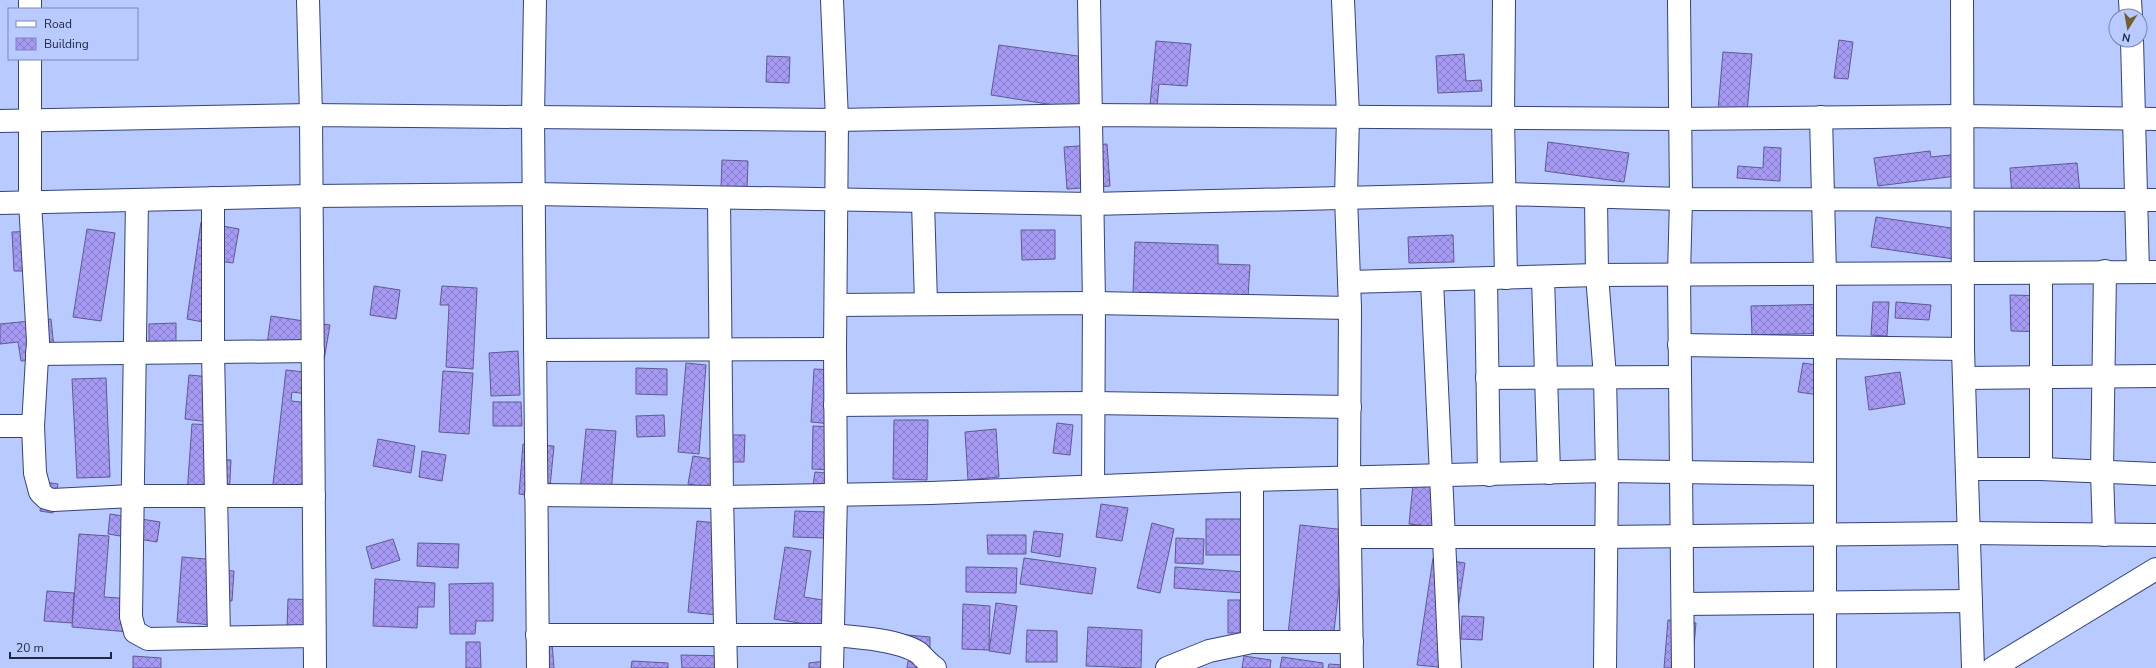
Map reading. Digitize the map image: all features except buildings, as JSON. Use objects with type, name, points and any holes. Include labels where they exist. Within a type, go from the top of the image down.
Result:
[{"type":"street","points":[[308,0],[312,196],[315,668]]},
{"type":"street","points":[[535,0],[533,117],[538,668]]},
{"type":"street","points":[[832,0],[837,120],[836,305],[834,349],[836,496],[832,668]]},
{"type":"street","points":[[1089,0],[1091,204],[1094,303],[1094,486]]},
{"type":"street","points":[[1343,0],[1348,116],[1346,197],[1350,308],[1349,477],[1352,668]]},
{"type":"street","points":[[1489,475],[1487,378],[1504,194],[1504,0]]},
{"type":"street","points":[[1679,0],[1681,199],[1679,345],[1682,473],[1683,668]]},
{"type":"street","points":[[1962,0],[1961,116],[1963,200],[1963,349],[1973,668]]},
{"type":"street","points":[[1349,282],[1432,281],[1597,275],[1825,275],[2147,272],[2146,200],[2134,120],[2132,48]]},
{"type":"street","points":[[30,60],[30,202],[37,354],[33,426],[35,474],[40,492],[46,498],[53,500],[132,496],[314,496]]},
{"type":"street","points":[[0,121],[311,115],[837,120],[1091,115],[1680,119],[1961,116],[2134,120],[2156,119]]},
{"type":"street","points":[[1821,117],[1825,275],[1825,668]]},
{"type":"street","points":[[0,203],[312,196],[534,194],[837,201],[1091,204],[1504,194],[1596,198],[1681,199],[2146,200]]},
{"type":"street","points":[[213,198],[213,352],[219,637]]},
{"type":"street","points":[[719,198],[722,496],[726,668]]},
{"type":"street","points":[[1596,198],[1597,275],[1605,377],[1607,471],[1605,668]]},
{"type":"street","points":[[137,200],[133,353],[131,617],[135,632],[148,640],[219,637],[314,636]]},
{"type":"street","points":[[923,202],[926,303]]},
{"type":"street","points":[[2104,535],[2102,471],[2105,376],[2105,272]]},
{"type":"street","points":[[2041,273],[2041,469]]},
{"type":"street","points":[[1543,277],[1549,473]]},
{"type":"street","points":[[1432,281],[1450,668]]},
{"type":"street","points":[[836,305],[926,303],[1094,303],[1350,308]]},
{"type":"street","points":[[1679,345],[1963,349]]},
{"type":"street","points":[[535,350],[834,349]]},
{"type":"street","points":[[37,354],[313,351]]},
{"type":"street","points":[[1964,378],[2156,376]]},
{"type":"street","points":[[1487,378],[1680,377]]},
{"type":"street","points":[[835,405],[1093,403],[1350,408]]},
{"type":"street","points":[[0,426],[33,426]]},
{"type":"street","points":[[1967,470],[2041,469],[2156,474]]},
{"type":"street","points":[[536,495],[836,496],[931,494],[1252,480],[1607,471],[1825,474]]},
{"type":"street","points":[[1252,480],[1252,642]]},
{"type":"street","points":[[1350,537],[1606,537],[1969,532],[2156,535]]},
{"type":"street","points":[[1993,668],[2156,569]]},
{"type":"street","points":[[1683,604],[1971,601]]},
{"type":"street","points":[[537,635],[833,635],[872,639],[905,647],[918,653],[935,668]]},
{"type":"street","points":[[1167,668],[1209,651],[1252,642],[1352,642]]}]
